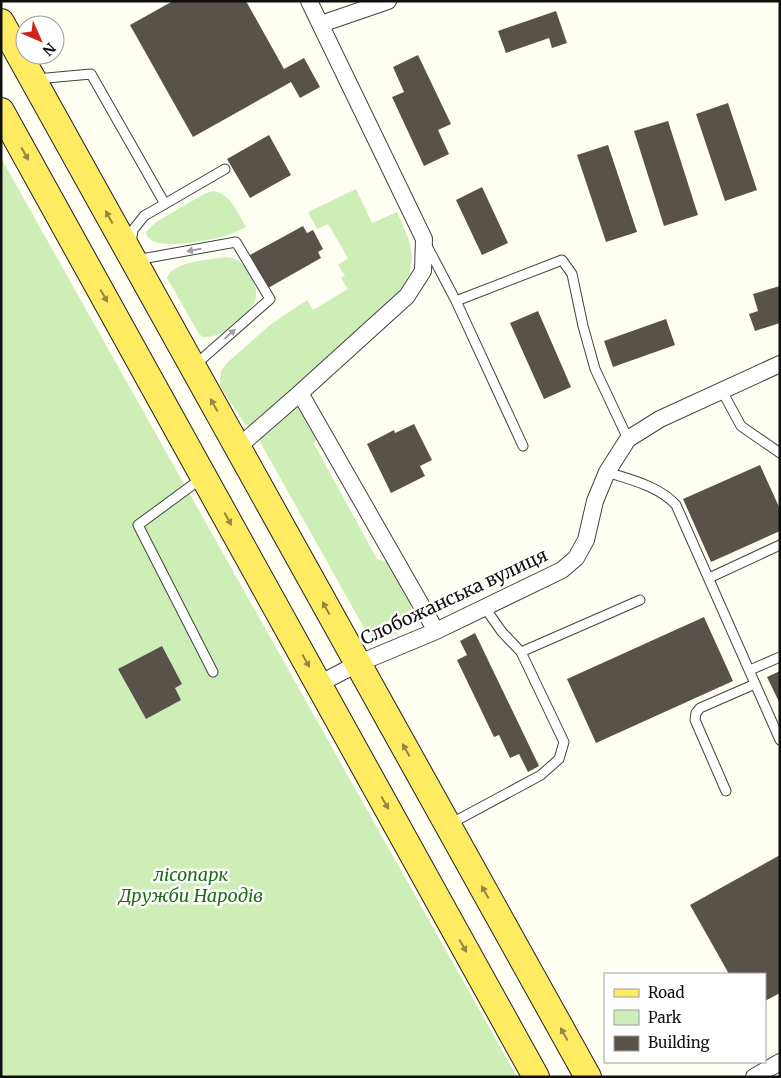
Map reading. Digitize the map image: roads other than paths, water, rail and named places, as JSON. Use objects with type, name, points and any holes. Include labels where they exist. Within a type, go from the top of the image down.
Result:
[{"type":"main road","points":[[1,22],[588,1077]]},
{"type":"main road","points":[[1,111],[536,1077]]},
{"type":"street","points":[[238,448],[407,296],[423,271],[424,239],[309,1]]},
{"type":"street","points":[[321,24],[387,1]]},
{"type":"street","name":"Слобожанська вулиця","points":[[319,684],[357,664],[436,631],[562,570],[576,558],[586,540],[595,501],[607,472],[628,439],[660,419],[780,364]]},
{"type":"street","points":[[300,392],[436,631]]},
{"type":"street","points":[[754,1077],[780,1062]]},
{"type":"lane","points":[[34,80],[91,74],[165,204]]},
{"type":"lane","points":[[193,367],[270,299],[236,242],[133,261],[131,242],[134,230],[144,216],[225,169]]},
{"type":"lane","points":[[424,239],[456,301],[523,446]]},
{"type":"lane","points":[[456,301],[562,260],[572,274],[583,326],[595,369],[628,439]]},
{"type":"lane","points":[[722,390],[741,426],[780,453]]},
{"type":"lane","points":[[607,472],[659,491],[669,497],[676,505],[780,740]]},
{"type":"lane","points":[[204,476],[138,525],[214,672]]},
{"type":"lane","points":[[709,578],[780,545]]},
{"type":"lane","points":[[521,652],[640,600]]},
{"type":"lane","points":[[447,825],[540,775],[559,759],[563,750],[564,742],[521,652],[502,632],[485,608]]},
{"type":"lane","points":[[750,670],[780,657]]},
{"type":"lane","points":[[726,792],[695,720],[696,712],[700,708],[755,684]]},
{"type":"park label","name":"лісопарк Дружби Народів","points":[[191,885]]}]
